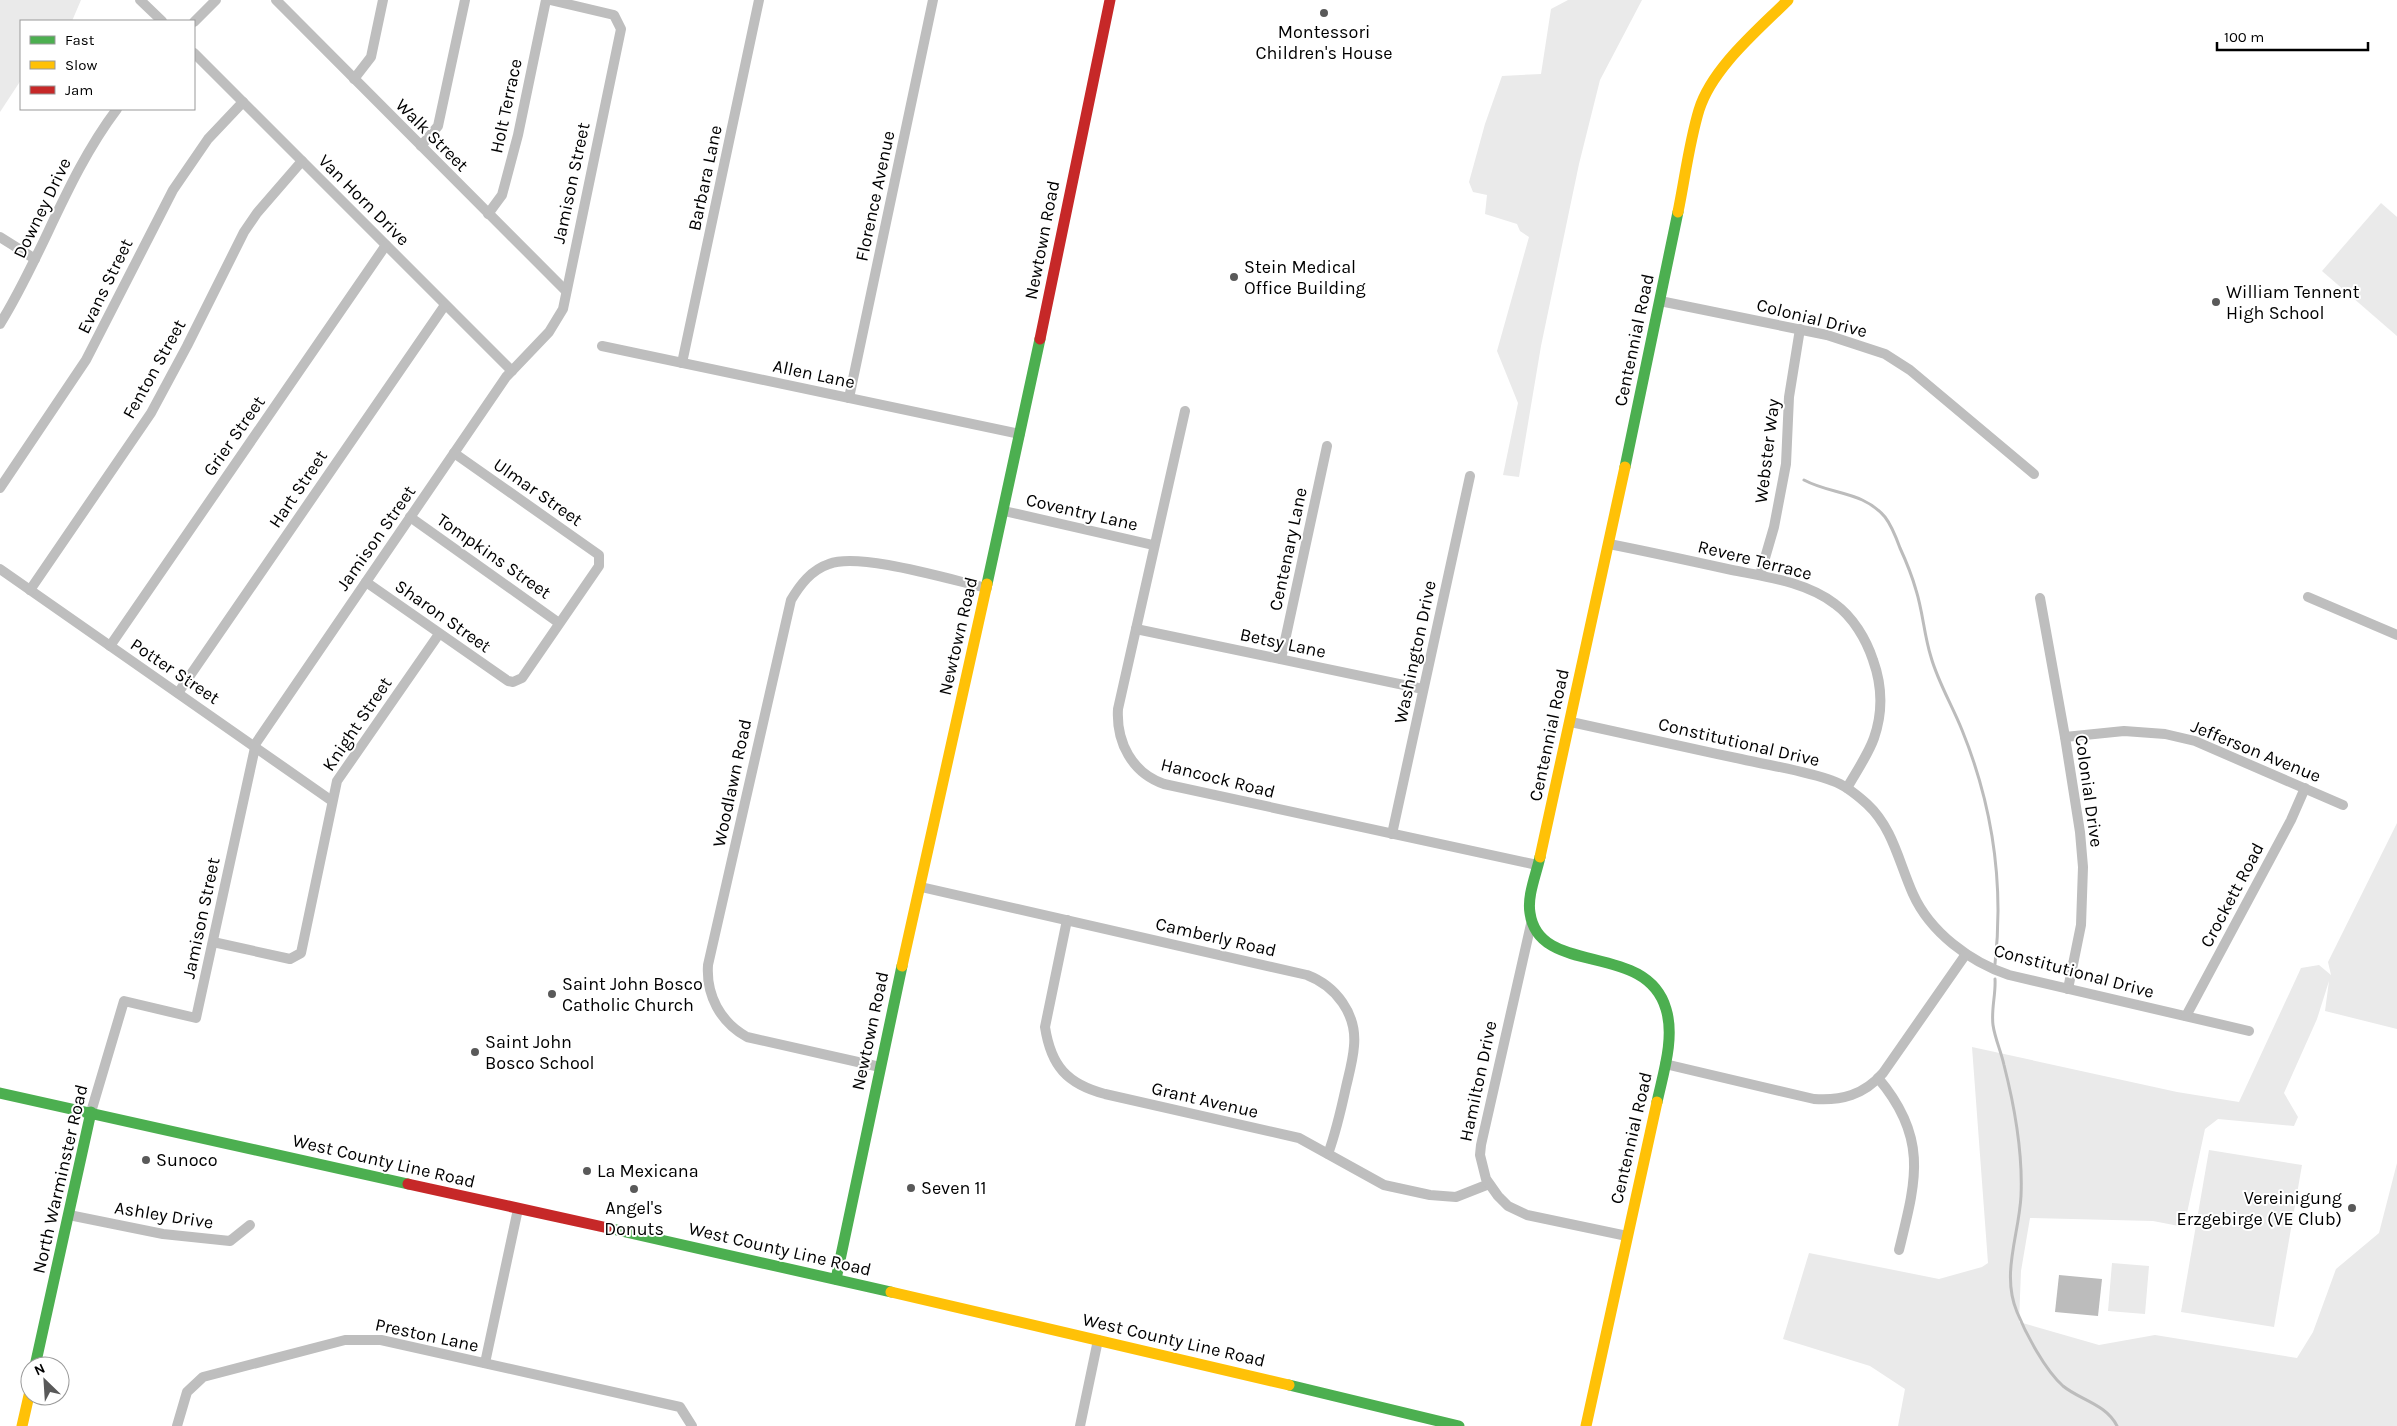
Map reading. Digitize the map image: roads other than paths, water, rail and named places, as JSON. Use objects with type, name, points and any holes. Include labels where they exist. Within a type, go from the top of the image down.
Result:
[{"type":"street","points":[[140,0],[161,20]]},
{"type":"street","points":[[195,21],[216,0]]},
{"type":"street","name":"Walk Street","points":[[276,0],[566,291]]},
{"type":"street","points":[[354,79],[371,57],[383,0]]},
{"type":"street","points":[[421,146],[438,126],[465,0]]},
{"type":"street","name":"Holt Terrace","points":[[488,214],[502,195],[518,135],[546,0]]},
{"type":"street","name":"Jamison Street","points":[[124,1001],[196,1018],[254,746],[512,371],[558,320],[566,291],[621,29],[617,18],[609,13],[550,0]]},
{"type":"street","name":"Barbara Lane","points":[[682,363],[759,0]]},
{"type":"street","name":"Florence Avenue","points":[[849,398],[932,0]]},
{"type":"street","name":"Newtown Road","points":[[836,1279],[880,1067],[1004,510],[1110,0]]},
{"type":"street","name":"Centennial Road","points":[[1586,1426],[1665,1064],[1669,1023],[1667,1011],[1654,986],[1645,976],[1621,964],[1557,950],[1548,945],[1535,933],[1531,924],[1529,905],[1609,544],[1699,109],[1712,82],[1730,59],[1788,0]]},
{"type":"street","name":"Van Horn Drive","points":[[195,54],[512,371]]},
{"type":"street","name":"Evans Street","points":[[0,488],[86,360],[173,190],[208,139],[243,102]]},
{"type":"street","name":"Downey Drive","points":[[0,324],[16,299],[80,166],[116,110]]},
{"type":"street","name":"Fenton Street","points":[[30,590],[156,405],[244,232],[262,206],[302,161]]},
{"type":"street","points":[[0,237],[35,259]]},
{"type":"street","name":"Grier Street","points":[[110,646],[386,245]]},
{"type":"street","name":"Colonial Drive","points":[[1660,300],[1848,340],[1894,359],[1910,370],[2034,474]]},
{"type":"street","name":"Hart Street","points":[[178,693],[445,305]]},
{"type":"street","name":"Webster Way","points":[[1760,575],[1774,527],[1786,464],[1789,397],[1800,330]]},
{"type":"street","name":"Allen Lane","points":[[602,346],[1020,434]]},
{"type":"street","name":"Hancock Road","points":[[1185,411],[1153,545],[1118,710],[1117,723],[1126,751],[1148,776],[1164,784],[1538,866]]},
{"type":"street","name":"Centenary Lane","points":[[1281,659],[1327,446]]},
{"type":"street","name":"Ulmar Street","points":[[454,454],[596,551],[599,566],[559,623]]},
{"type":"street","name":"Washington Drive","points":[[1392,834],[1470,476]]},
{"type":"street","name":"Coventry Lane","points":[[1004,510],[1153,545]]},
{"type":"street","name":"Tompkins Street","points":[[410,517],[559,623]]},
{"type":"street","name":"Revere Terrace","points":[[1609,544],[1760,575],[1807,588],[1835,604],[1854,622],[1871,654],[1881,691],[1874,739],[1847,788]]},
{"type":"street","name":"Woodlawn Road","points":[[880,1067],[747,1037],[730,1024],[713,1002],[708,965],[761,726],[791,600],[797,590],[816,570],[828,564],[852,560],[987,588]]},
{"type":"street","name":"Potter Street","points":[[0,569],[332,801]]},
{"type":"street","name":"Sharon Street","points":[[366,582],[439,634],[513,682],[522,678],[559,623]]},
{"type":"street","points":[[2308,597],[2397,635]]},
{"type":"street","name":"Colonial Drive","points":[[2040,598],[2065,737],[2080,832],[2083,867],[2081,925],[2068,989]]},
{"type":"street","name":"Betsy Lane","points":[[1136,629],[1423,690]]},
{"type":"street","name":"Knight Street","points":[[213,942],[290,959],[296,958],[302,948],[335,786],[439,634]]},
{"type":"street","name":"Constitutional Drive","points":[[1570,722],[1803,772],[1833,781],[1847,788],[1866,803],[1887,830],[1919,906],[1945,937],[1966,954],[1998,972],[2249,1031]]},
{"type":"street","name":"Jefferson Avenue","points":[[2065,737],[2124,730],[2165,734],[2195,741],[2343,805]]},
{"type":"street","name":"Crockett Road","points":[[2186,1016],[2291,820],[2305,788]]},
{"type":"street","name":"Camberly Road","points":[[920,887],[1307,975],[1325,984],[1348,1010],[1354,1035],[1353,1058],[1340,1115],[1328,1154]]},
{"type":"street","name":"Grant Avenue","points":[[1067,920],[1045,1027],[1048,1044],[1054,1060],[1069,1078],[1098,1092],[1299,1138],[1374,1181],[1430,1195],[1456,1197],[1489,1184]]},
{"type":"street","name":"Hamilton Drive","points":[[1531,924],[1480,1145],[1482,1168],[1489,1184],[1498,1196],[1518,1212],[1627,1236]]},
{"type":"street","points":[[1665,1064],[1814,1099],[1828,1100],[1854,1095],[1878,1078],[1966,954]]},
{"type":"street","name":"North Warminster Road","points":[[38,1356],[91,1112],[124,1001]]},
{"type":"street","points":[[1878,1078],[1890,1092],[1903,1114],[1915,1161],[1913,1194],[1899,1250]]},
{"type":"street","name":"West County Line Road","points":[[0,1093],[836,1279],[1459,1426]]},
{"type":"street","points":[[485,1363],[518,1209]]},
{"type":"street","name":"Ashley Drive","points":[[69,1215],[163,1234],[230,1241],[250,1225]]},
{"type":"street","name":"Preston Lane","points":[[176,1426],[187,1392],[204,1376],[345,1340],[380,1340],[680,1407],[692,1426]]},
{"type":"street","points":[[1080,1426],[1098,1340]]},
{"type":"street","points":[[22,1426],[27,1406]]},
{"type":"waterway","points":[[1804,480],[1867,502],[1876,509],[1890,524],[1909,569],[1934,666],[1962,730],[1988,815],[1993,845],[1998,904],[1995,964]]},
{"type":"waterway","points":[[1995,979],[1993,1025],[2012,1097],[2021,1163],[2020,1211],[2012,1254],[2012,1298],[2031,1341],[2049,1371],[2070,1391],[2100,1407],[2117,1426]]},
{"type":"place","name":"Montessori Children's House","points":[[1324,13]]},
{"type":"place","name":"Stein Medical Office Building","points":[[1234,277]]},
{"type":"place","name":"William Tennent High School","points":[[2216,302]]},
{"type":"place","name":"Saint John Bosco Catholic Church","points":[[552,994]]},
{"type":"place","name":"Saint John Bosco School","points":[[475,1052]]},
{"type":"place","name":"Sunoco","points":[[146,1160]]},
{"type":"place","name":"La Mexicana","points":[[587,1171]]},
{"type":"place","name":"Seven 11","points":[[911,1188]]},
{"type":"place","name":"Angel's Donuts","points":[[634,1189]]},
{"type":"place","name":"Vereinigung Erzgebirge (VE Club)","points":[[2352,1208]]}]
